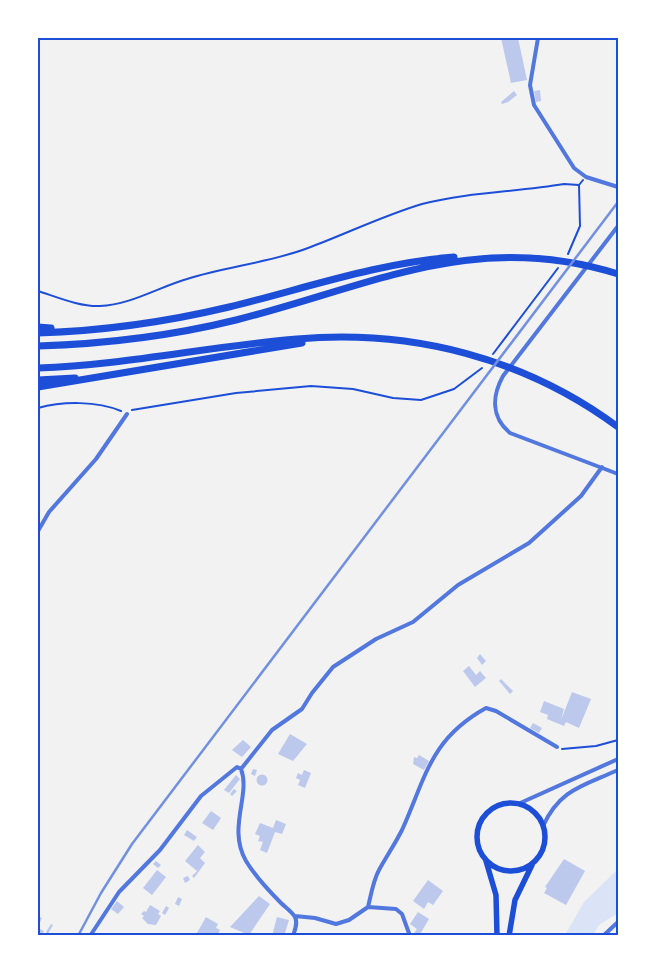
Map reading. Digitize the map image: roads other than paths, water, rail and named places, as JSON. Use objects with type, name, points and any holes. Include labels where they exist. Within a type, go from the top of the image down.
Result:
[{"type":"highway","points":[[38,333],[94,330],[193,315],[408,262],[461,256],[549,259],[596,267],[618,274]]},
{"type":"highway","points":[[38,346],[112,341],[192,329],[264,312],[413,268],[464,260],[516,257]]},
{"type":"highway","points":[[38,328],[94,330]]},
{"type":"highway","points":[[38,387],[342,337]]},
{"type":"highway","points":[[38,368],[122,362],[268,342],[342,337],[408,341],[474,355],[520,371],[574,398],[618,427]]},
{"type":"highway","points":[[38,380],[134,371]]},
{"type":"main road","points":[[497,936],[496,895],[486,861],[478,845],[477,832],[479,824],[497,806],[518,804],[532,811],[543,826],[544,844],[526,874],[515,900],[509,936]]},
{"type":"main road","points":[[486,861],[502,870],[512,871],[529,865],[536,859]]},
{"type":"street","points":[[538,38],[530,85],[534,105],[574,168],[586,177],[618,187]]},
{"type":"street","points":[[618,226],[503,376],[495,395],[497,416],[500,423],[510,433],[618,474]]},
{"type":"street","points":[[38,531],[49,512],[96,459],[127,414]]},
{"type":"street","points":[[293,936],[296,925],[295,916],[265,885],[246,861],[242,851],[239,839],[239,808],[244,782],[242,769],[272,730],[302,709],[332,667],[376,639],[413,622],[458,585],[530,542],[581,496],[602,467]]},
{"type":"street","points":[[295,916],[315,918],[336,924],[349,920],[368,907],[378,872],[398,838],[433,756],[444,741],[474,715],[486,708],[557,747]]},
{"type":"street","points":[[518,804],[618,759]]},
{"type":"street","points":[[90,936],[119,892],[160,850],[201,796],[237,767],[242,769]]},
{"type":"street","points":[[543,826],[553,806],[562,797],[618,770]]},
{"type":"street","points":[[368,907],[398,910],[402,914],[410,936]]},
{"type":"street","points":[[603,936],[618,922]]},
{"type":"railway","points":[[78,936],[101,893],[132,844],[618,202]]}]
